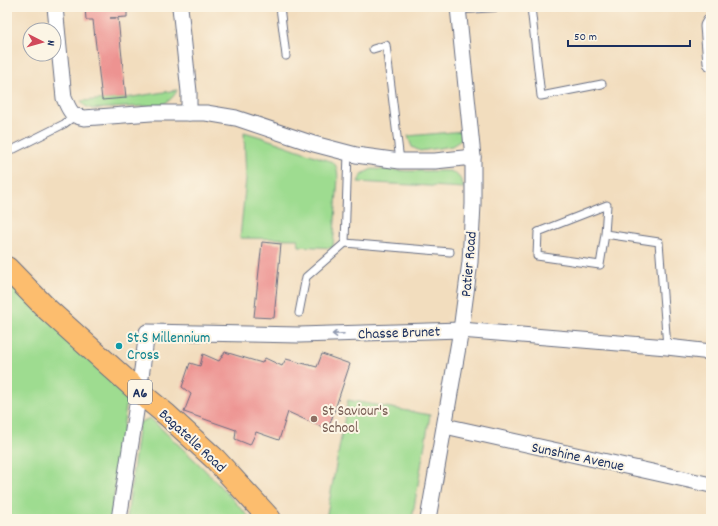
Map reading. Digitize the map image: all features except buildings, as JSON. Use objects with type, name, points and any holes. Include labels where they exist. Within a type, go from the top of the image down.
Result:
[{"type":"main road","name":"Bagatelle Road","points":[[7,268],[48,310],[215,459],[270,519]]},
{"type":"street","points":[[55,7],[64,98],[70,111],[75,116],[84,118],[151,113],[206,112],[236,118],[314,144],[356,155],[400,161],[435,161],[473,157]]},
{"type":"street","points":[[180,7],[189,92],[189,113]]},
{"type":"street","name":"Patier Road","points":[[428,519],[461,330],[470,255],[473,204],[473,157],[458,8]]},
{"type":"street","points":[[711,21],[708,26],[711,63]]},
{"type":"street","name":"Chasse Brunet","points":[[139,392],[147,332],[299,335],[461,330],[711,352]]},
{"type":"street","points":[[119,519],[139,392]]},
{"type":"street","name":"Sunshine Avenue","points":[[445,426],[711,485]]},
{"type":"lane","points":[[280,7],[286,56]]},
{"type":"lane","points":[[458,8],[504,7]]},
{"type":"lane","points":[[531,7],[541,96],[602,84]]},
{"type":"lane","points":[[373,49],[386,45],[400,161]]},
{"type":"lane","points":[[14,149],[64,124],[75,116]]},
{"type":"lane","points":[[299,313],[306,277],[344,243],[348,153]]},
{"type":"lane","points":[[607,205],[605,234],[600,265],[537,256],[538,232],[607,205]]},
{"type":"lane","points":[[605,234],[659,242],[666,347]]},
{"type":"lane","points":[[344,243],[450,252]]},
{"type":"green space","points":[[177,90],[171,99],[162,105],[92,109],[85,106],[81,101],[126,98]]},
{"type":"green space","points":[[464,131],[461,140],[452,146],[420,151],[412,147],[408,136]]},
{"type":"green space","points":[[244,132],[326,159],[336,166],[338,178],[333,248],[299,246],[298,239],[240,238],[246,179]]},
{"type":"green space","points":[[372,169],[450,171],[456,174],[462,182],[464,188],[358,182],[362,174]]},
{"type":"green space","points":[[7,279],[122,387],[127,399],[111,519],[7,519]]},
{"type":"green space","points":[[348,400],[430,415],[412,519],[326,519]]},
{"type":"green space","points":[[150,418],[202,467],[251,519],[127,519],[139,423]]},
{"type":"place","name":"St.S Millennium Cross","points":[[119,346]]},
{"type":"place","name":"St Saviour's School","points":[[314,419]]}]
